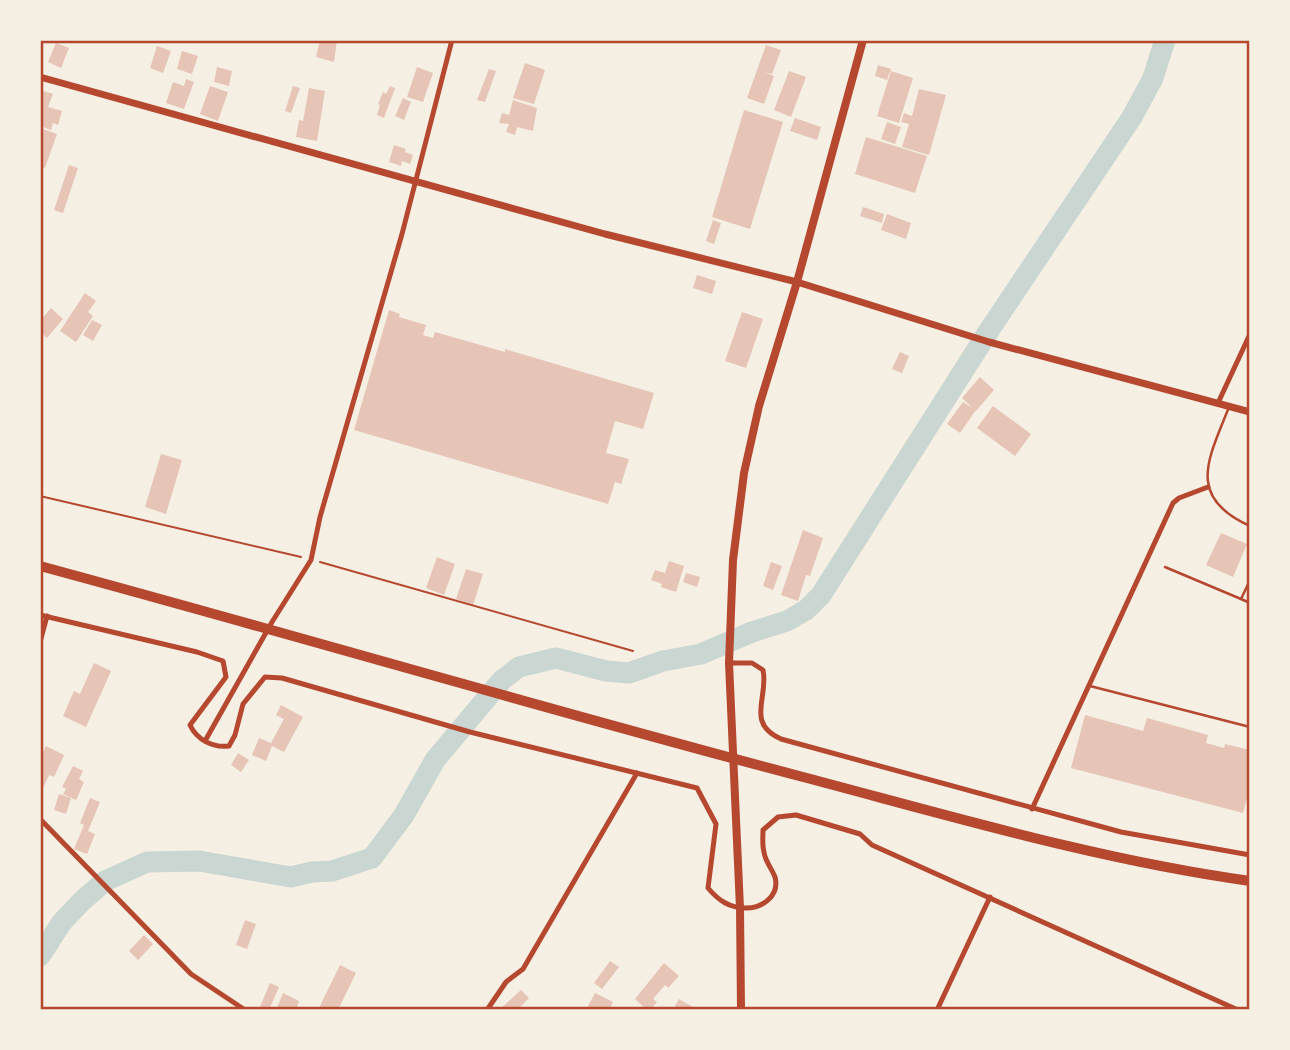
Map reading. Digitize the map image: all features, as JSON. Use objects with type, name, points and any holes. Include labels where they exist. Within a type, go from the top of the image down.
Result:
[{"type":"highway","points":[[40,566],[734,759],[1100,853],[1250,881]]},
{"type":"main road","points":[[739,1008],[740,908],[729,663],[733,560],[744,473],[760,406],[863,40]]},
{"type":"street","points":[[205,741],[272,622],[312,560],[320,517],[415,182],[452,40]]},
{"type":"street","points":[[40,77],[605,234],[797,282],[989,342],[1250,412]]},
{"type":"street","points":[[1218,403],[1250,334]]},
{"type":"street","points":[[1032,809],[1173,503],[1208,487]]},
{"type":"street","points":[[40,615],[197,652],[223,661],[226,677],[190,725],[194,734],[218,747],[229,746],[235,735],[243,704],[265,677],[282,678],[438,724],[697,788],[716,824],[708,888],[718,901],[740,908],[764,905],[775,893],[776,880],[764,853],[763,830],[778,817],[796,815],[860,834],[872,845],[1238,1010]]},
{"type":"street","points":[[40,642],[47,616]]},
{"type":"street","points":[[729,663],[752,663],[763,670],[765,684],[760,708],[761,721],[774,736],[1121,832],[1250,855]]},
{"type":"street","points":[[487,1010],[506,982],[523,969],[637,773]]},
{"type":"street","points":[[40,819],[191,974],[245,1010]]},
{"type":"street","points":[[937,1010],[990,897]]},
{"type":"lane","points":[[1229,406],[1206,467],[1208,487],[1227,514],[1250,526]]},
{"type":"lane","points":[[1164,567],[1250,603]]},
{"type":"lane","points":[[1241,599],[1250,580]]},
{"type":"lane","points":[[1088,686],[1250,727]]},
{"type":"path","points":[[40,496],[312,560],[633,651]]},
{"type":"building","points":[[320,40],[337,40],[334,62],[316,57]]},
{"type":"building","points":[[56,43],[69,48],[61,68],[48,62]]},
{"type":"building","points":[[766,45],[781,50],[772,74],[765,72],[774,76],[764,104],[747,98]]},
{"type":"building","points":[[157,46],[171,51],[163,73],[150,68]]},
{"type":"building","points":[[182,51],[198,56],[192,74],[177,69]]},
{"type":"building","points":[[525,63],[545,70],[534,104],[513,98]]},
{"type":"building","points":[[878,65],[891,69],[887,80],[875,76]]},
{"type":"building","points":[[217,67],[232,71],[229,86],[214,82]]},
{"type":"building","points":[[417,67],[433,73],[423,102],[407,97]]},
{"type":"building","points":[[489,69],[496,71],[485,102],[477,100]]},
{"type":"building","points":[[789,71],[806,77],[791,117],[774,110]]},
{"type":"building","points":[[891,71],[913,78],[899,123],[877,116]]},
{"type":"building","points":[[186,79],[194,82],[184,109],[166,103],[173,82],[184,86]]},
{"type":"building","points":[[210,86],[228,92],[218,121],[200,114]]},
{"type":"building","points":[[293,86],[300,88],[291,113],[285,111]]},
{"type":"building","points":[[390,86],[395,88],[384,118],[377,115],[378,104],[383,92],[386,94]]},
{"type":"building","points":[[309,88],[325,91],[317,141],[296,137],[299,120],[303,121]]},
{"type":"building","points":[[919,89],[946,95],[929,155],[902,147],[909,124],[901,122],[904,113],[912,116]]},
{"type":"building","points":[[40,90],[53,94],[48,107],[62,111],[58,125],[53,123],[51,130],[40,126]]},
{"type":"building","points":[[403,98],[411,102],[404,120],[395,116]]},
{"type":"building","points":[[513,100],[537,108],[533,131],[517,127],[515,135],[506,132],[509,124],[499,123],[502,113],[509,115]]},
{"type":"building","points":[[744,110],[783,122],[750,229],[712,217]]},
{"type":"building","points":[[795,118],[821,127],[817,140],[790,131]]},
{"type":"building","points":[[887,122],[901,127],[895,144],[881,139]]},
{"type":"building","points":[[40,128],[57,134],[45,168],[40,166]]},
{"type":"building","points":[[866,137],[927,156],[915,193],[855,174]]},
{"type":"building","points":[[394,145],[413,155],[410,164],[402,161],[401,166],[389,162]]},
{"type":"building","points":[[69,165],[78,168],[63,213],[54,210]]},
{"type":"building","points":[[863,207],[884,214],[882,223],[860,216]]},
{"type":"building","points":[[887,214],[911,223],[906,239],[881,230]]},
{"type":"building","points":[[713,220],[721,223],[714,244],[706,241]]},
{"type":"building","points":[[697,275],[716,281],[712,294],[693,288]]},
{"type":"building","points":[[85,293],[96,301],[88,312],[93,316],[76,342],[60,331]]},
{"type":"building","points":[[51,308],[63,319],[47,338],[40,332],[40,321]]},
{"type":"building","points":[[389,310],[400,314],[399,317],[426,325],[423,335],[433,338],[435,332],[505,352],[505,349],[654,393],[643,429],[615,421],[606,453],[629,459],[621,484],[615,482],[608,504],[354,430]]},
{"type":"building","points":[[742,312],[763,319],[746,368],[725,361]]},
{"type":"building","points":[[92,320],[102,325],[93,341],[83,335]]},
{"type":"building","points":[[900,352],[909,356],[902,373],[892,369]]},
{"type":"building","points":[[980,377],[994,390],[976,411],[962,398]]},
{"type":"building","points":[[963,402],[976,410],[960,433],[947,424]]},
{"type":"building","points":[[993,406],[1031,434],[1015,456],[977,428]]},
{"type":"building","points":[[161,454],[182,460],[166,514],[145,507]]},
{"type":"building","points":[[803,530],[823,538],[810,576],[806,575],[798,601],[781,595]]},
{"type":"building","points":[[1221,533],[1247,544],[1233,577],[1206,565]]},
{"type":"building","points":[[437,557],[455,564],[444,595],[426,588]]},
{"type":"building","points":[[669,561],[684,566],[676,592],[651,580],[655,570],[665,573]]},
{"type":"building","points":[[771,562],[782,566],[773,590],[763,586]]},
{"type":"building","points":[[466,569],[483,574],[473,605],[456,599]]},
{"type":"building","points":[[686,573],[700,577],[697,587],[683,582]]},
{"type":"building","points":[[94,663],[111,671],[86,727],[63,716],[74,691],[80,694]]},
{"type":"building","points":[[281,705],[303,717],[284,752],[272,746],[266,761],[252,755],[259,738],[271,743],[284,719],[276,715]]},
{"type":"building","points":[[1085,715],[1143,731],[1147,718],[1208,735],[1206,743],[1224,748],[1225,744],[1250,750],[1250,787],[1243,813],[1071,768]]},
{"type":"building","points":[[46,746],[64,755],[54,777],[49,775],[40,795],[40,758]]},
{"type":"building","points":[[238,753],[249,760],[241,772],[231,765]]},
{"type":"building","points":[[73,766],[83,771],[79,779],[84,782],[76,800],[63,794],[66,789],[62,787]]},
{"type":"building","points":[[59,794],[71,798],[66,814],[54,810]]},
{"type":"building","points":[[90,798],[100,802],[88,831],[95,834],[87,854],[74,849],[84,825],[80,823]]},
{"type":"building","points":[[245,920],[256,924],[247,949],[236,945]]},
{"type":"building","points":[[144,935],[153,944],[138,960],[129,951]]},
{"type":"building","points":[[610,961],[619,967],[602,989],[594,983]]},
{"type":"building","points":[[664,963],[679,976],[668,988],[665,985],[653,999],[657,1002],[647,1010],[635,999]]},
{"type":"building","points":[[340,965],[356,973],[338,1010],[318,1010]]},
{"type":"building","points":[[270,983],[279,987],[269,1010],[261,1010],[259,1009]]},
{"type":"building","points":[[521,990],[529,998],[517,1010],[499,1010]]},
{"type":"building","points":[[283,993],[299,1001],[296,1010],[276,1010]]},
{"type":"building","points":[[595,993],[613,1002],[609,1010],[586,1010]]},
{"type":"building","points":[[679,999],[698,1010],[673,1010]]},
{"type":"waterway","points":[[40,956],[62,922],[82,901],[105,881],[147,862],[199,861],[291,877],[332,871],[372,858],[404,815],[435,760],[502,680],[519,667],[556,658],[606,671],[629,673],[663,661],[701,654],[752,632],[787,621],[806,610],[821,595],[990,329],[1132,117],[1153,78],[1165,40]]}]
